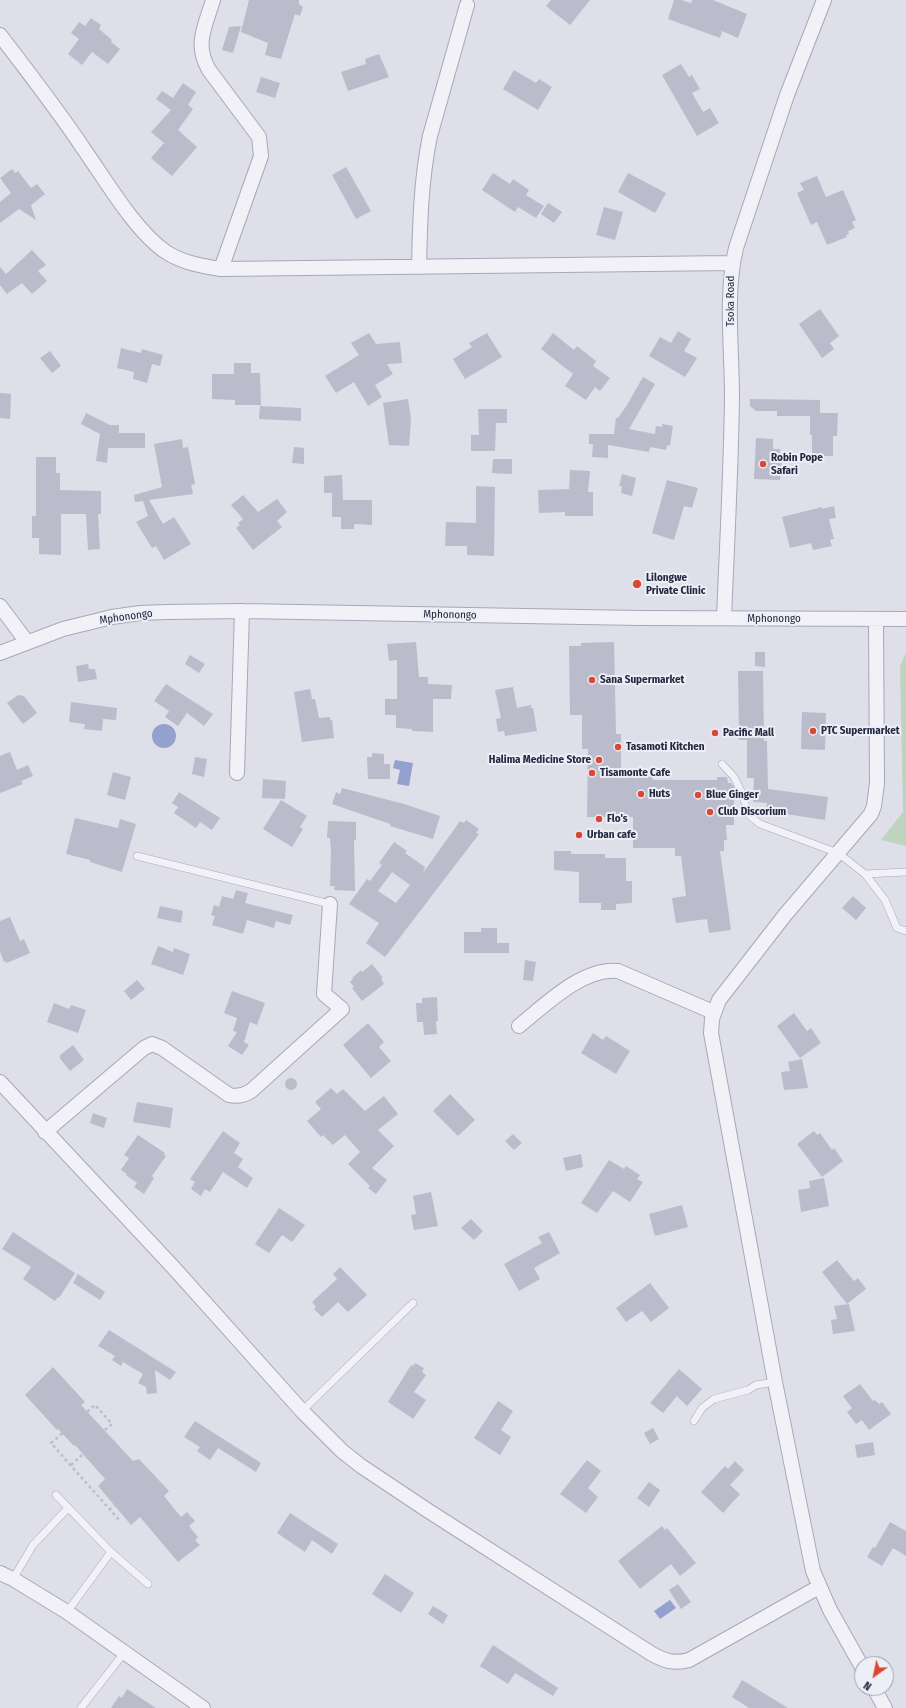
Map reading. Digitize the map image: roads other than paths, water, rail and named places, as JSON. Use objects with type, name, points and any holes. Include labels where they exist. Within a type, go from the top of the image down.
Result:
[{"type":"street","points":[[213,0],[202,40],[201,50],[204,61],[259,137],[261,156],[221,269]]},
{"type":"street","name":"Tsoka Road","points":[[724,618],[732,397],[730,296],[732,263],[787,95],[824,0]]},
{"type":"street","points":[[419,267],[421,197],[426,157],[430,136],[467,5]]},
{"type":"street","points":[[0,35],[64,120],[135,221],[150,238],[166,252],[178,259],[193,264],[221,269],[732,263]]},
{"type":"street","points":[[0,606],[27,642]]},
{"type":"street","points":[[237,773],[242,612]]},
{"type":"street","name":"Mphonongo","points":[[0,653],[63,629],[112,617],[140,613],[242,612],[876,620],[906,619]]},
{"type":"street","points":[[856,1656],[819,1588],[813,1571],[775,1382],[711,1033],[714,1012],[719,1000],[785,915],[870,814],[874,806],[877,783],[876,620]]},
{"type":"street","points":[[45,1132],[144,1048],[152,1044],[162,1048],[229,1095],[236,1097],[251,1092],[342,1009],[324,994],[330,904]]},
{"type":"street","points":[[519,1026],[557,994],[590,975],[610,970],[714,1012]]},
{"type":"street","points":[[0,1082],[45,1132],[173,1267],[302,1411],[342,1451],[361,1466],[427,1510],[652,1654],[669,1663],[679,1663],[689,1660],[819,1588]]},
{"type":"street","points":[[0,1573],[13,1579],[67,1612],[203,1708]]},
{"type":"street","points":[[878,1696],[885,1708]]},
{"type":"lane","points":[[722,764],[734,777],[741,790],[749,815],[760,824],[838,853],[865,874],[885,900],[897,928],[906,931]]},
{"type":"lane","points":[[137,856],[330,904]]},
{"type":"lane","points":[[865,874],[906,872]]},
{"type":"lane","points":[[302,1411],[413,1303]]},
{"type":"lane","points":[[694,1421],[702,1408],[714,1399],[748,1390],[756,1385],[775,1382]]},
{"type":"lane","points":[[56,1495],[111,1552],[148,1584]]},
{"type":"lane","points":[[13,1579],[33,1546],[68,1508]]},
{"type":"lane","points":[[67,1612],[111,1552]]},
{"type":"lane","points":[[81,1708],[124,1652]]},
{"type":"water","points":[[164,724],[172,728],[176,736],[172,744],[164,748],[156,744],[152,736],[156,728]]},
{"type":"water","points":[[395,760],[413,763],[409,786],[397,784],[400,770],[393,768]]},
{"type":"water","points":[[670,1600],[676,1608],[660,1619],[654,1611]]},
{"type":"place","name":"Robin Pope Safari","points":[[763,464]]},
{"type":"place","name":"Lilongwe Private Clinic","points":[[637,584]]},
{"type":"place","name":"Sana Supermarket","points":[[592,680]]},
{"type":"place","name":"PTC Supermarket","points":[[813,731]]},
{"type":"place","name":"Pacific Mall","points":[[715,733]]},
{"type":"place","name":"Tasamoti Kitchen","points":[[618,747]]},
{"type":"place","name":"Halima Medicine Store","points":[[599,760]]},
{"type":"place","name":"Tisamonte Cafe","points":[[592,773]]},
{"type":"place","name":"Huts","points":[[641,794]]},
{"type":"place","name":"Blue Ginger","points":[[698,795]]},
{"type":"place","name":"Club Discorium","points":[[710,812]]},
{"type":"place","name":"Flo's","points":[[599,819]]},
{"type":"place","name":"Urban cafe","points":[[579,835]]}]
